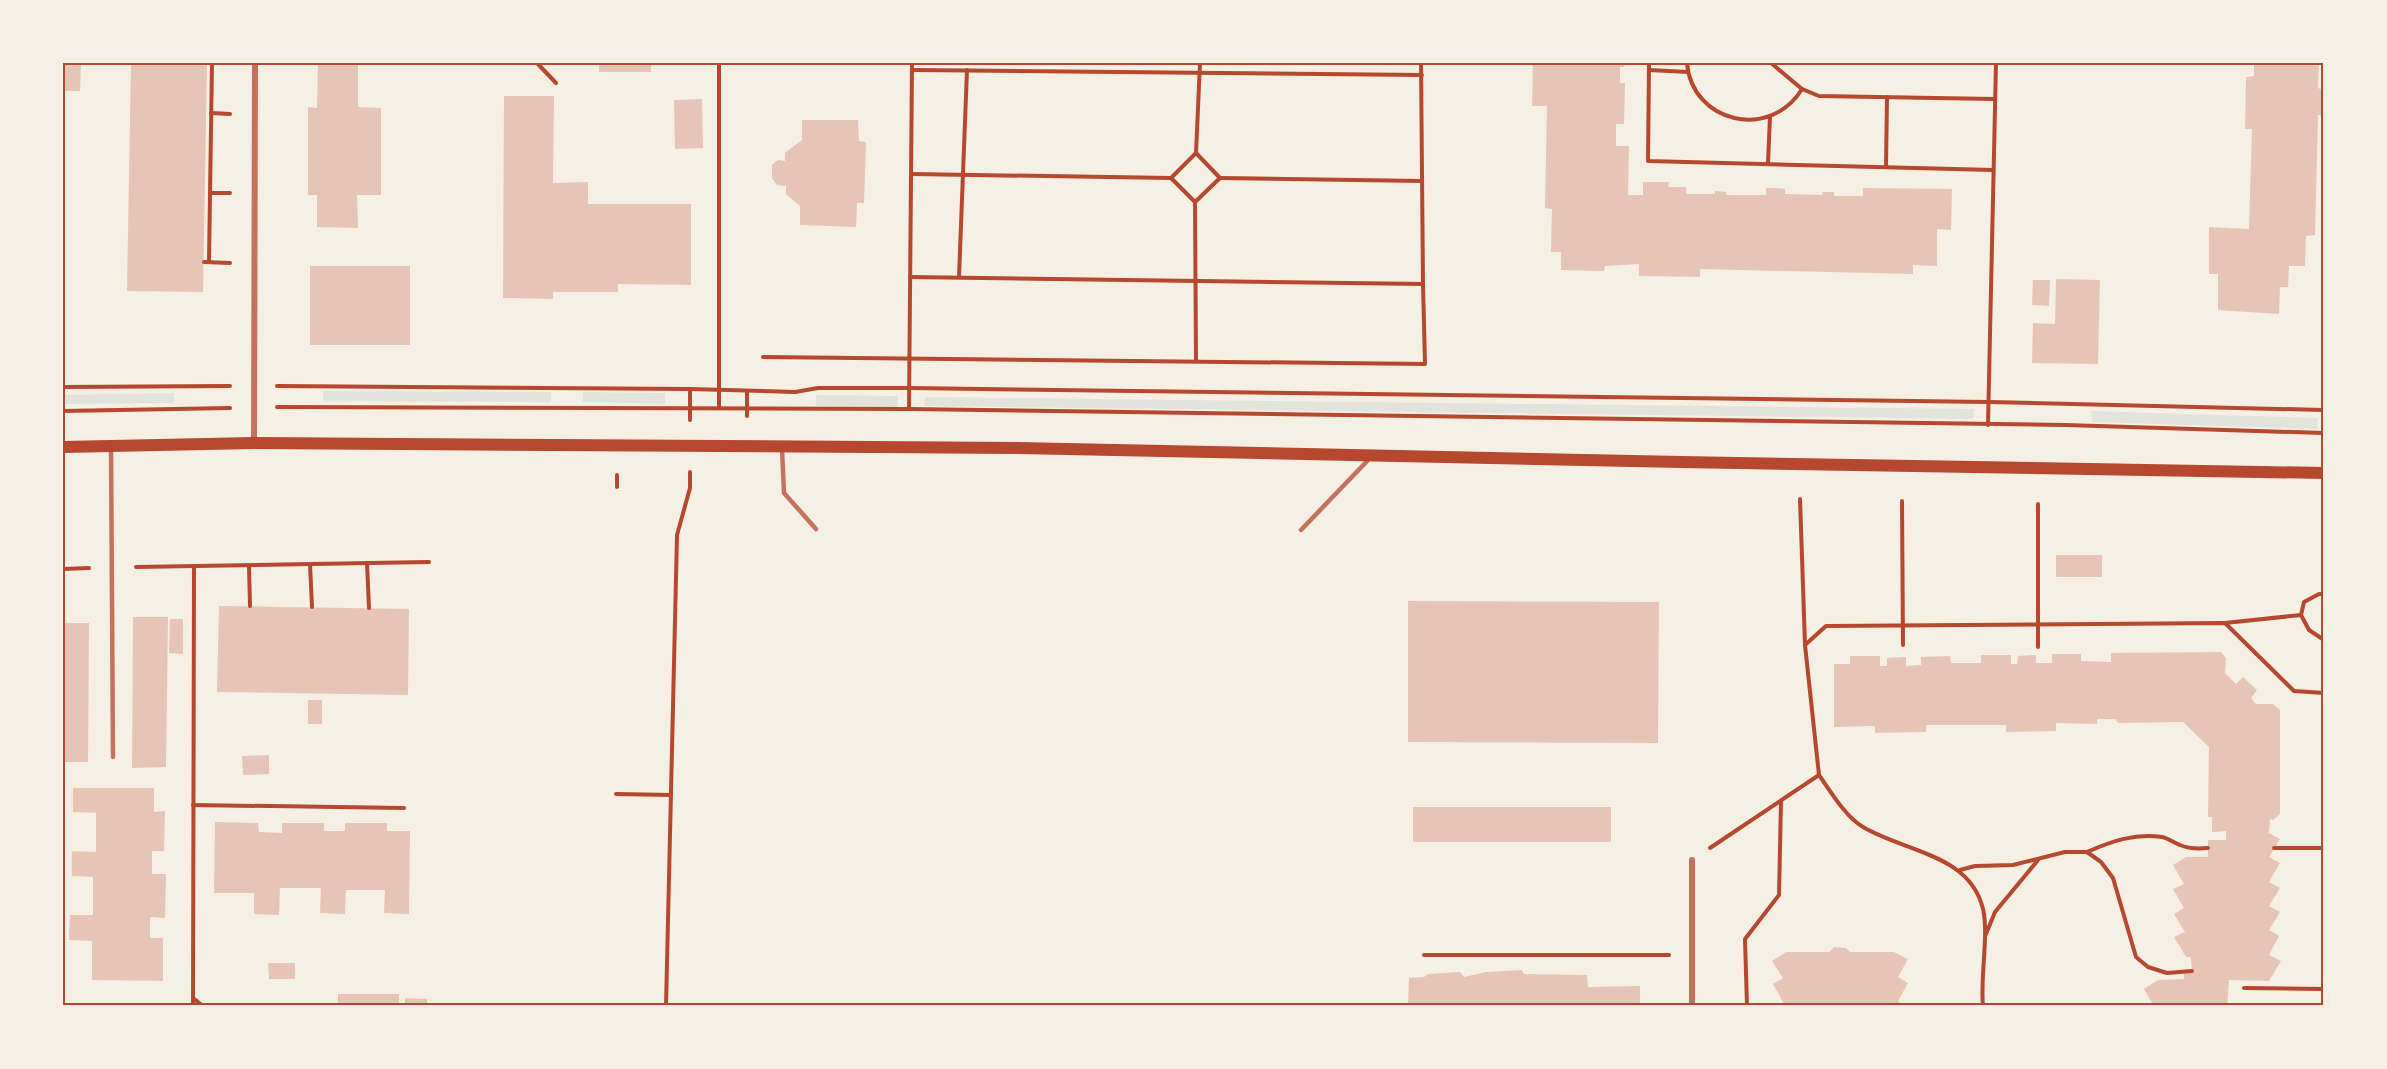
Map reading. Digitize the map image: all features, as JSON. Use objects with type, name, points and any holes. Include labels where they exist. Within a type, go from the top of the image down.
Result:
[{"type":"main road","points":[[63,447],[255,443],[782,446],[2324,473]]},
{"type":"street","points":[[255,63],[255,443]]},
{"type":"street","points":[[1692,860],[1692,1006]]},
{"type":"lane","points":[[111,446],[112,757]]},
{"type":"lane","points":[[782,446],[784,493],[816,529]]},
{"type":"lane","points":[[1301,530],[1373,455]]},
{"type":"path","points":[[212,63],[209,99],[211,113],[208,187],[210,193],[206,262],[228,263]]},
{"type":"path","points":[[537,63],[556,83]]},
{"type":"path","points":[[718,63],[719,408]]},
{"type":"path","points":[[909,409],[912,63]]},
{"type":"path","points":[[1171,178],[1197,153],[1200,63]]},
{"type":"path","points":[[763,357],[1425,364],[1422,63]]},
{"type":"path","points":[[1649,63],[1648,161],[1993,170]]},
{"type":"path","points":[[1687,63],[1689,79],[1696,92],[1707,103],[1727,116],[1742,121],[1758,120],[1770,116],[1786,107],[1802,89]]},
{"type":"path","points":[[1771,63],[1802,89],[1819,96],[1994,99]]},
{"type":"path","points":[[1988,425],[1996,63]]},
{"type":"path","points":[[912,70],[1422,75]]},
{"type":"path","points":[[959,278],[967,70]]},
{"type":"path","points":[[1649,70],[1688,72]]},
{"type":"path","points":[[1886,166],[1887,97]]},
{"type":"path","points":[[211,113],[230,114]]},
{"type":"path","points":[[1768,164],[1770,116]]},
{"type":"path","points":[[1197,153],[1221,178]]},
{"type":"path","points":[[911,174],[1171,178],[1195,202],[1196,360]]},
{"type":"path","points":[[1195,202],[1221,178],[1422,182]]},
{"type":"path","points":[[210,193],[229,194]]},
{"type":"path","points":[[910,277],[1423,284]]},
{"type":"path","points":[[63,387],[690,389],[747,392],[795,392],[818,388],[910,388],[1989,402],[2324,410]]},
{"type":"path","points":[[690,389],[690,408]]},
{"type":"path","points":[[747,392],[747,416]]},
{"type":"path","points":[[63,411],[255,407],[909,409],[2066,425],[2324,433]]},
{"type":"path","points":[[617,475],[617,488]]},
{"type":"path","points":[[666,1006],[677,534],[690,488]]},
{"type":"path","points":[[1800,500],[1805,645],[1819,775],[1840,805],[1861,826],[1887,839],[1935,856],[1959,870],[1971,882],[1984,910],[1981,988],[1983,1006]]},
{"type":"path","points":[[1902,501],[1903,645]]},
{"type":"path","points":[[2038,504],[2038,647]]},
{"type":"path","points":[[63,569],[429,562]]},
{"type":"path","points":[[367,563],[369,608]]},
{"type":"path","points":[[310,564],[312,607]]},
{"type":"path","points":[[193,1006],[194,566]]},
{"type":"path","points":[[249,566],[250,606]]},
{"type":"path","points":[[2324,594],[2319,594],[2304,602],[2301,615],[2309,630],[2324,640]]},
{"type":"path","points":[[1805,645],[1826,626],[2224,623],[2301,615]]},
{"type":"path","points":[[2224,623],[2294,691],[2324,693]]},
{"type":"path","points":[[1692,860],[1819,775]]},
{"type":"path","points":[[616,794],[671,795]]},
{"type":"path","points":[[1747,1006],[1745,939],[1779,895],[1781,801]]},
{"type":"path","points":[[193,805],[404,808]]},
{"type":"path","points":[[1959,870],[1975,866],[2013,865],[2065,852],[2087,852],[2110,841],[2132,836],[2164,837],[2178,845],[2194,849],[2208,848]]},
{"type":"path","points":[[2274,848],[2324,848]]},
{"type":"path","points":[[2087,852],[2101,862],[2113,878],[2136,957],[2148,967],[2167,973],[2192,971]]},
{"type":"path","points":[[1984,938],[1995,912],[2038,860]]},
{"type":"path","points":[[1424,955],[1692,955]]},
{"type":"path","points":[[2244,988],[2324,989]]},
{"type":"path","points":[[193,998],[203,1006]]},
{"type":"shaded area","points":[[323,391],[551,392],[551,402],[323,401]]},
{"type":"shaded area","points":[[583,392],[665,393],[665,404],[583,402]]},
{"type":"shaded area","points":[[174,393],[174,403],[63,404],[63,395]]},
{"type":"shaded area","points":[[816,395],[898,396],[898,407],[816,406]]},
{"type":"shaded area","points":[[925,397],[1974,409],[1973,419],[924,406]]},
{"type":"shaded area","points":[[2091,411],[2318,418],[2317,429],[2092,422]]},
{"type":"building","points":[[63,63],[81,63],[80,91],[63,91]]},
{"type":"building","points":[[131,63],[207,63],[203,292],[127,291]]},
{"type":"building","points":[[318,63],[358,63],[358,107],[381,108],[381,195],[357,195],[358,228],[317,227],[317,195],[308,195],[308,107],[317,108]]},
{"type":"building","points":[[599,63],[651,63],[651,72],[599,72]]},
{"type":"building","points":[[1533,63],[1624,63],[1624,67],[1620,67],[1620,83],[1625,83],[1624,124],[1616,124],[1616,146],[1629,146],[1628,195],[1643,195],[1643,182],[1669,182],[1668,187],[1686,187],[1686,194],[1715,194],[1715,191],[1726,192],[1726,195],[1766,195],[1766,188],[1785,189],[1785,194],[1822,195],[1823,192],[1834,192],[1834,196],[1863,196],[1863,188],[1952,189],[1951,230],[1937,229],[1937,266],[1913,265],[1913,274],[1700,269],[1700,277],[1639,276],[1639,264],[1605,266],[1604,271],[1561,270],[1561,252],[1551,252],[1552,209],[1545,208],[1547,106],[1532,106]]},
{"type":"building","points":[[2254,63],[2319,63],[2318,88],[2324,90],[2324,116],[2318,115],[2315,235],[2306,236],[2305,266],[2289,266],[2288,287],[2280,287],[2279,314],[2218,310],[2218,274],[2209,274],[2209,227],[2249,229],[2252,129],[2245,129],[2246,77],[2254,76]]},
{"type":"building","points":[[504,96],[554,96],[553,183],[588,182],[588,204],[691,204],[691,285],[618,284],[618,292],[553,292],[553,299],[503,298]]},
{"type":"building","points":[[702,99],[703,148],[675,149],[674,100]]},
{"type":"building","points":[[802,120],[858,120],[859,141],[866,142],[864,203],[857,203],[856,227],[800,225],[800,206],[786,194],[786,186],[777,185],[772,178],[772,165],[778,160],[785,161],[785,153],[802,140]]},
{"type":"building","points":[[310,266],[410,266],[410,345],[310,345]]},
{"type":"building","points":[[2056,279],[2100,280],[2098,364],[2032,363],[2033,323],[2055,324]]},
{"type":"building","points":[[2033,280],[2050,280],[2049,306],[2032,305]]},
{"type":"building","points":[[2056,555],[2102,555],[2102,577],[2056,577]]},
{"type":"building","points":[[1408,601],[1659,602],[1658,743],[1408,742]]},
{"type":"building","points":[[219,606],[409,609],[408,695],[217,692]]},
{"type":"building","points":[[133,617],[168,617],[166,767],[132,768]]},
{"type":"building","points":[[170,619],[183,619],[183,654],[169,653]]},
{"type":"building","points":[[63,623],[89,623],[88,762],[63,762]]},
{"type":"building","points":[[2221,652],[2226,658],[2225,673],[2236,684],[2243,677],[2257,690],[2251,698],[2256,704],[2273,704],[2280,710],[2280,814],[2273,820],[2270,819],[2269,832],[2267,832],[2280,839],[2269,857],[2280,863],[2269,882],[2280,888],[2269,906],[2280,912],[2269,930],[2279,936],[2269,955],[2281,961],[2269,981],[2229,980],[2227,1006],[2154,1006],[2144,989],[2158,980],[2184,979],[2184,973],[2192,973],[2191,957],[2186,957],[2174,937],[2185,932],[2174,914],[2184,908],[2173,889],[2184,884],[2173,865],[2186,857],[2208,857],[2208,840],[2226,840],[2226,831],[2212,832],[2212,817],[2208,817],[2209,747],[2183,722],[2118,723],[2115,719],[2097,719],[2097,724],[2056,723],[2056,731],[2006,732],[2006,725],[1926,725],[1926,732],[1875,733],[1875,726],[1834,727],[1834,664],[1850,664],[1850,656],[1880,656],[1880,666],[1887,666],[1887,658],[1906,657],[1906,666],[1921,665],[1921,657],[1950,656],[1951,663],[1981,663],[1981,655],[2011,655],[2011,664],[2017,664],[2018,656],[2036,655],[2036,663],[2052,663],[2052,654],[2081,654],[2081,661],[2111,662],[2111,653]]},
{"type":"building","points":[[308,700],[322,700],[322,724],[308,724]]},
{"type":"building","points":[[269,755],[269,774],[243,775],[242,756]]},
{"type":"building","points":[[73,788],[154,788],[154,812],[165,811],[164,851],[152,851],[152,874],[166,874],[165,918],[150,917],[150,938],[163,938],[163,981],[92,980],[92,941],[69,940],[70,915],[93,915],[93,877],[72,876],[72,851],[96,852],[96,813],[73,812]]},
{"type":"building","points":[[1413,807],[1611,807],[1611,842],[1413,842]]},
{"type":"building","points":[[215,822],[258,823],[259,832],[282,833],[282,823],[324,823],[324,831],[345,831],[345,823],[387,823],[387,831],[410,831],[409,914],[384,913],[385,890],[346,890],[345,914],[320,913],[321,888],[280,888],[279,915],[254,914],[254,893],[214,893]]},
{"type":"building","points":[[1834,947],[1846,948],[1850,952],[1894,952],[1908,959],[1898,977],[1908,983],[1898,1001],[1905,1006],[1777,1006],[1783,1002],[1773,984],[1783,978],[1772,961],[1786,952],[1829,952]]},
{"type":"building","points":[[268,963],[295,963],[295,979],[269,979]]},
{"type":"building","points":[[1522,970],[1524,974],[1587,975],[1588,987],[1640,986],[1640,1006],[1408,1006],[1409,978],[1460,972],[1464,977],[1486,972]]},
{"type":"building","points":[[338,994],[399,994],[399,1006],[338,1006]]},
{"type":"building","points":[[405,998],[427,999],[427,1006],[405,1006]]}]
